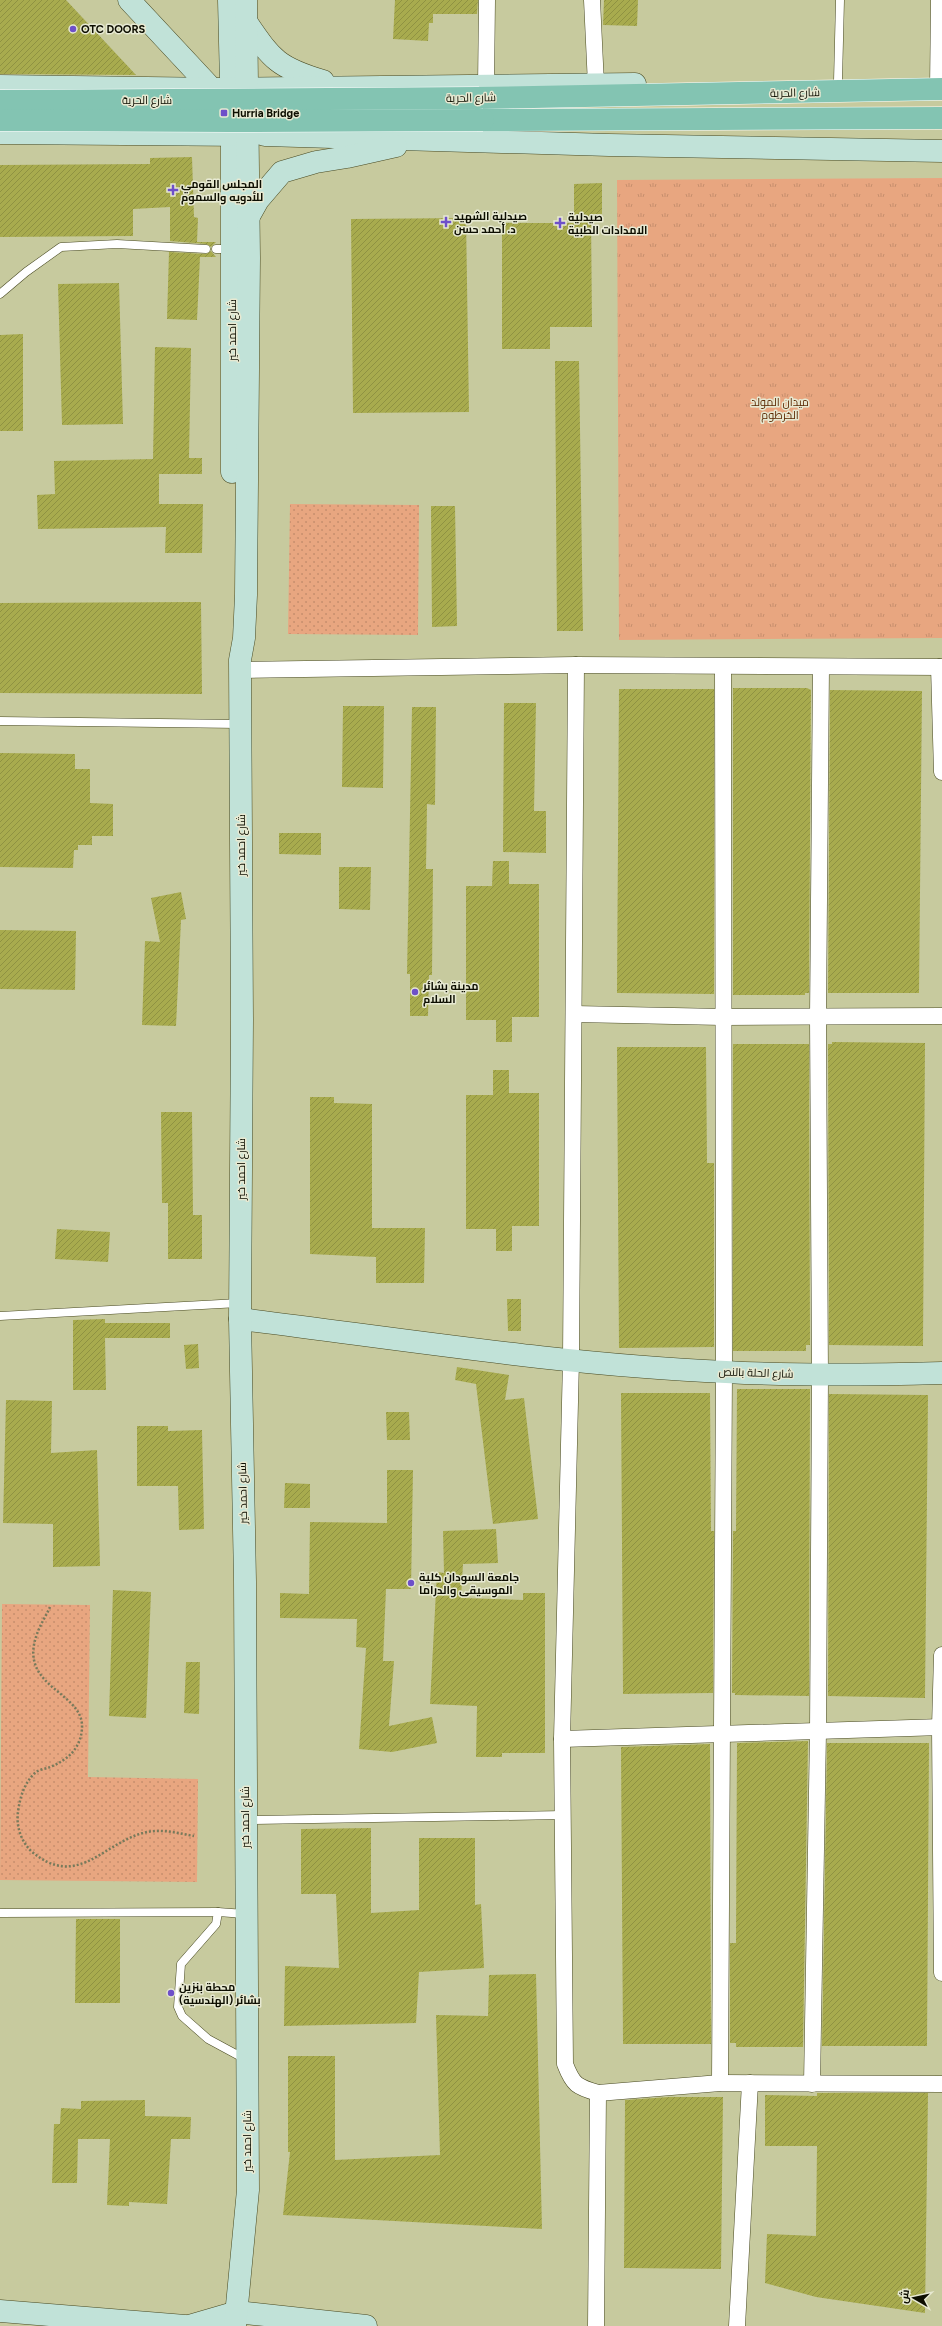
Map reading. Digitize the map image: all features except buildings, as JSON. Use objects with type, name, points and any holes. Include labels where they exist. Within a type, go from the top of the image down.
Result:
[{"type":"main road","points":[[129,0],[230,89],[245,132]]},
{"type":"main road","name":"شارع احمد خير","points":[[229,0],[230,89],[245,132],[248,216],[246,595],[244,638],[240,665],[240,1311],[245,1581],[244,1820],[248,2190],[236,2319]]},
{"type":"main road","name":"شارع احمد خير","points":[[230,89],[247,23],[246,0]]},
{"type":"main road","points":[[247,23],[274,59],[296,73],[345,87]]},
{"type":"main road","points":[[0,86],[230,89],[345,87],[483,92],[596,85],[838,81],[940,85]]},
{"type":"main road","name":"شارع الحرية","points":[[0,101],[940,85]]},
{"type":"main road","name":"شارع الحرية","points":[[0,120],[238,121],[942,118]]},
{"type":"main road","points":[[0,133],[245,132],[418,140],[942,151]]},
{"type":"main road","name":"شارع احمد خير","points":[[240,665],[233,637],[224,249],[245,132]]},
{"type":"main road","points":[[248,216],[258,200],[282,172],[316,162],[380,150],[418,140]]},
{"type":"main road","name":"شارع الحلة بالنص","points":[[240,1311],[571,1360],[724,1372],[820,1376],[942,1373]]},
{"type":"main road","points":[[0,2311],[185,2326]]},
{"type":"main road","points":[[189,2326],[236,2319],[366,2326]]},
{"type":"street","points":[[483,92],[487,0]]},
{"type":"street","points":[[592,0],[596,85]]},
{"type":"street","points":[[939,0],[940,85]]},
{"type":"street","points":[[240,665],[941,667],[942,772]]},
{"type":"street","points":[[576,665],[571,1360],[562,1739],[564,1815],[565,2064],[570,2077],[578,2087],[598,2093],[720,2083],[942,2084]]},
{"type":"street","points":[[720,2083],[724,1372],[723,667]]},
{"type":"street","points":[[812,2084],[818,1732],[820,1376],[818,1017],[821,667]]},
{"type":"street","points":[[574,1014],[723,1017],[942,1016]]},
{"type":"street","points":[[942,1655],[942,1973]]},
{"type":"street","points":[[562,1739],[941,1727]]},
{"type":"street","points":[[737,2326],[750,2083]]},
{"type":"street","points":[[596,2326],[598,2093]]},
{"type":"lane","points":[[838,81],[840,0]]},
{"type":"lane","points":[[0,294],[26,272],[61,247],[117,244],[206,249]]},
{"type":"lane","points":[[0,721],[241,724]]},
{"type":"lane","points":[[0,1316],[240,1311]]},
{"type":"lane","points":[[244,1820],[564,1815]]},
{"type":"lane","points":[[218,1912],[216,1924],[181,1964],[178,2007],[182,2016],[208,2039],[247,2060]]},
{"type":"lane","points":[[0,1914],[218,1912],[245,1914]]},
{"type":"path","points":[[50,1607],[36,1636],[34,1654],[37,1668],[44,1681],[72,1701],[82,1726],[81,1738],[75,1751],[66,1759],[37,1771],[26,1784],[20,1798],[17,1818],[21,1837],[27,1847],[50,1863],[70,1866],[94,1860],[130,1837],[145,1832],[168,1831],[194,1836]]},
{"type":"green space","name":"ميدان المولد الخرطوم","points":[[942,178],[942,638],[619,640],[617,180]]},
{"type":"green space","points":[[290,504],[419,505],[418,635],[288,634]]},
{"type":"green space","points":[[2,1604],[90,1605],[88,1777],[198,1779],[197,1882],[0,1880]]},
{"type":"place","name":"OTC DOORS","points":[[73,29]]},
{"type":"place","name":"Hurria Bridge","points":[[224,113]]},
{"type":"place","name":"المجلس القومي للأدويه والسموم","points":[[173,190]]},
{"type":"place","name":"صيدلية الشهيد د. أحمد حسن","points":[[446,222]]},
{"type":"place","name":"صيدلية الامدادات الطبية","points":[[560,223]]},
{"type":"place","name":"مدينة بشائر السلام","points":[[415,992]]},
{"type":"place","name":"جامعة السودان كلية الموسيقى والدراما","points":[[411,1583]]},
{"type":"place","name":"محطة بنزين بشائر (الهندسية)","points":[[171,1993]]}]
